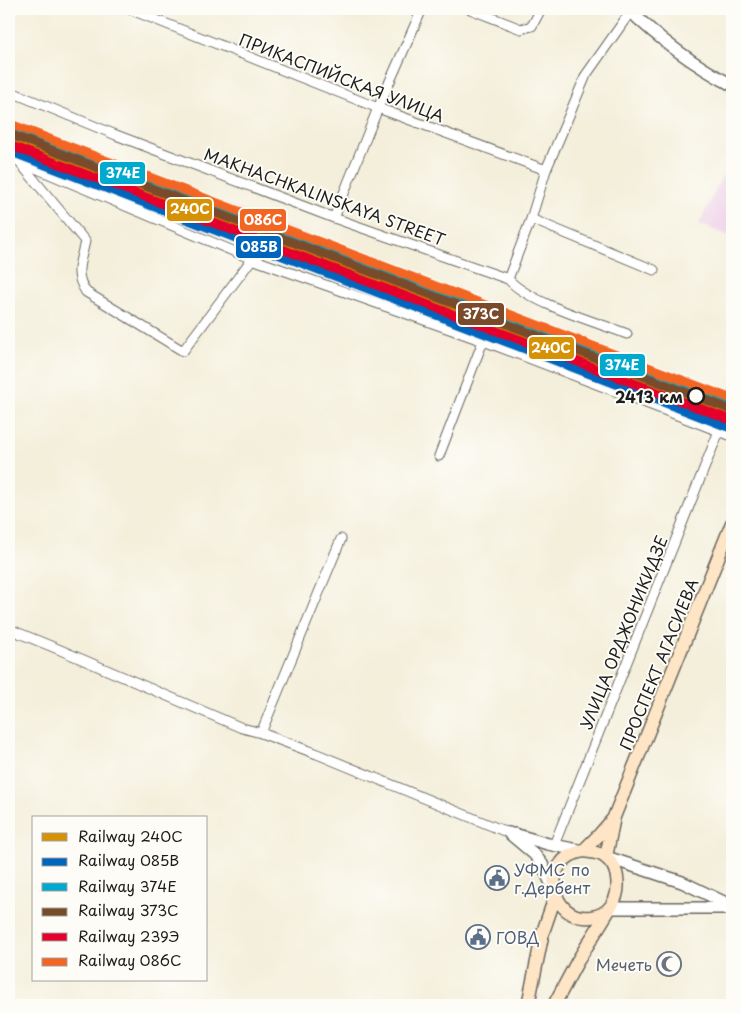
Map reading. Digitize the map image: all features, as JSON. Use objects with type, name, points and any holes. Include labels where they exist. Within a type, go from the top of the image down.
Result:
[{"type":"main road","name":"ПРОСПЕКТ АГАСИЕВА","points":[[606,857],[614,817],[732,523]]},
{"type":"main road","name":"ПРОСПЕКТ АГАСИЕВА","points":[[583,851],[602,833],[614,817]]},
{"type":"main road","points":[[554,1005],[577,962],[610,908],[617,896],[615,870],[606,857],[595,852],[583,851],[572,853],[562,861],[554,881],[556,894],[565,908],[580,917],[600,915],[610,908]]},
{"type":"main road","points":[[528,1005],[543,932],[556,894]]},
{"type":"street","name":"ПРИКАСПИЙСКАЯ УЛИЦА","points":[[129,9],[378,108],[546,170]]},
{"type":"street","points":[[334,218],[378,108],[422,9]]},
{"type":"street","points":[[470,9],[521,28],[532,26],[541,9]]},
{"type":"street","points":[[508,279],[531,219],[546,170],[586,75],[630,10],[701,66],[732,84]]},
{"type":"street","name":"MAKHACHKALINSKAYA STREET","points":[[9,91],[116,135],[334,218],[508,279],[516,288],[558,308],[627,334]]},
{"type":"street","points":[[9,157],[252,259],[483,340],[732,436]]},
{"type":"street","points":[[20,162],[85,241],[79,268],[80,282],[86,292],[184,351],[252,259]]},
{"type":"street","points":[[531,219],[654,270]]},
{"type":"street","points":[[439,456],[483,340]]},
{"type":"street","name":"УЛИЦА ОРДЖОНИКИДЗЕ","points":[[554,845],[719,431]]},
{"type":"street","points":[[261,733],[341,539]]},
{"type":"street","points":[[9,630],[58,648],[242,728],[261,733],[510,833],[583,851]]},
{"type":"street","points":[[510,833],[534,854],[542,864],[556,894]]},
{"type":"street","points":[[606,857],[682,882],[732,906]]},
{"type":"street","points":[[610,908],[723,908],[732,911]]},
{"type":"shaded area","points":[[9,121],[732,399],[732,427],[130,203],[9,153]]},
{"type":"shaded area","points":[[732,156],[732,237],[699,224]]},
{"type":"railway","points":[[9,126],[732,401]]},
{"type":"rail line","name":"086С","points":[[13,125],[732,399]]},
{"type":"rail line","name":"374Е","points":[[13,131],[732,407]]},
{"type":"rail line","name":"373C","points":[[9,134],[732,410]]},
{"type":"rail line","name":"240С","points":[[9,140],[732,418]]},
{"type":"rail line","name":"239Э","points":[[9,145],[728,419]]},
{"type":"rail line","name":"085В","points":[[9,151],[728,427]]},
{"type":"place","name":"2413 км","points":[[696,396]]},
{"type":"place","name":"УФМС по г.Дербент","points":[[497,878]]},
{"type":"place","name":"ГОВД","points":[[478,937]]},
{"type":"place","name":"Мечеть","points":[[669,964]]}]
